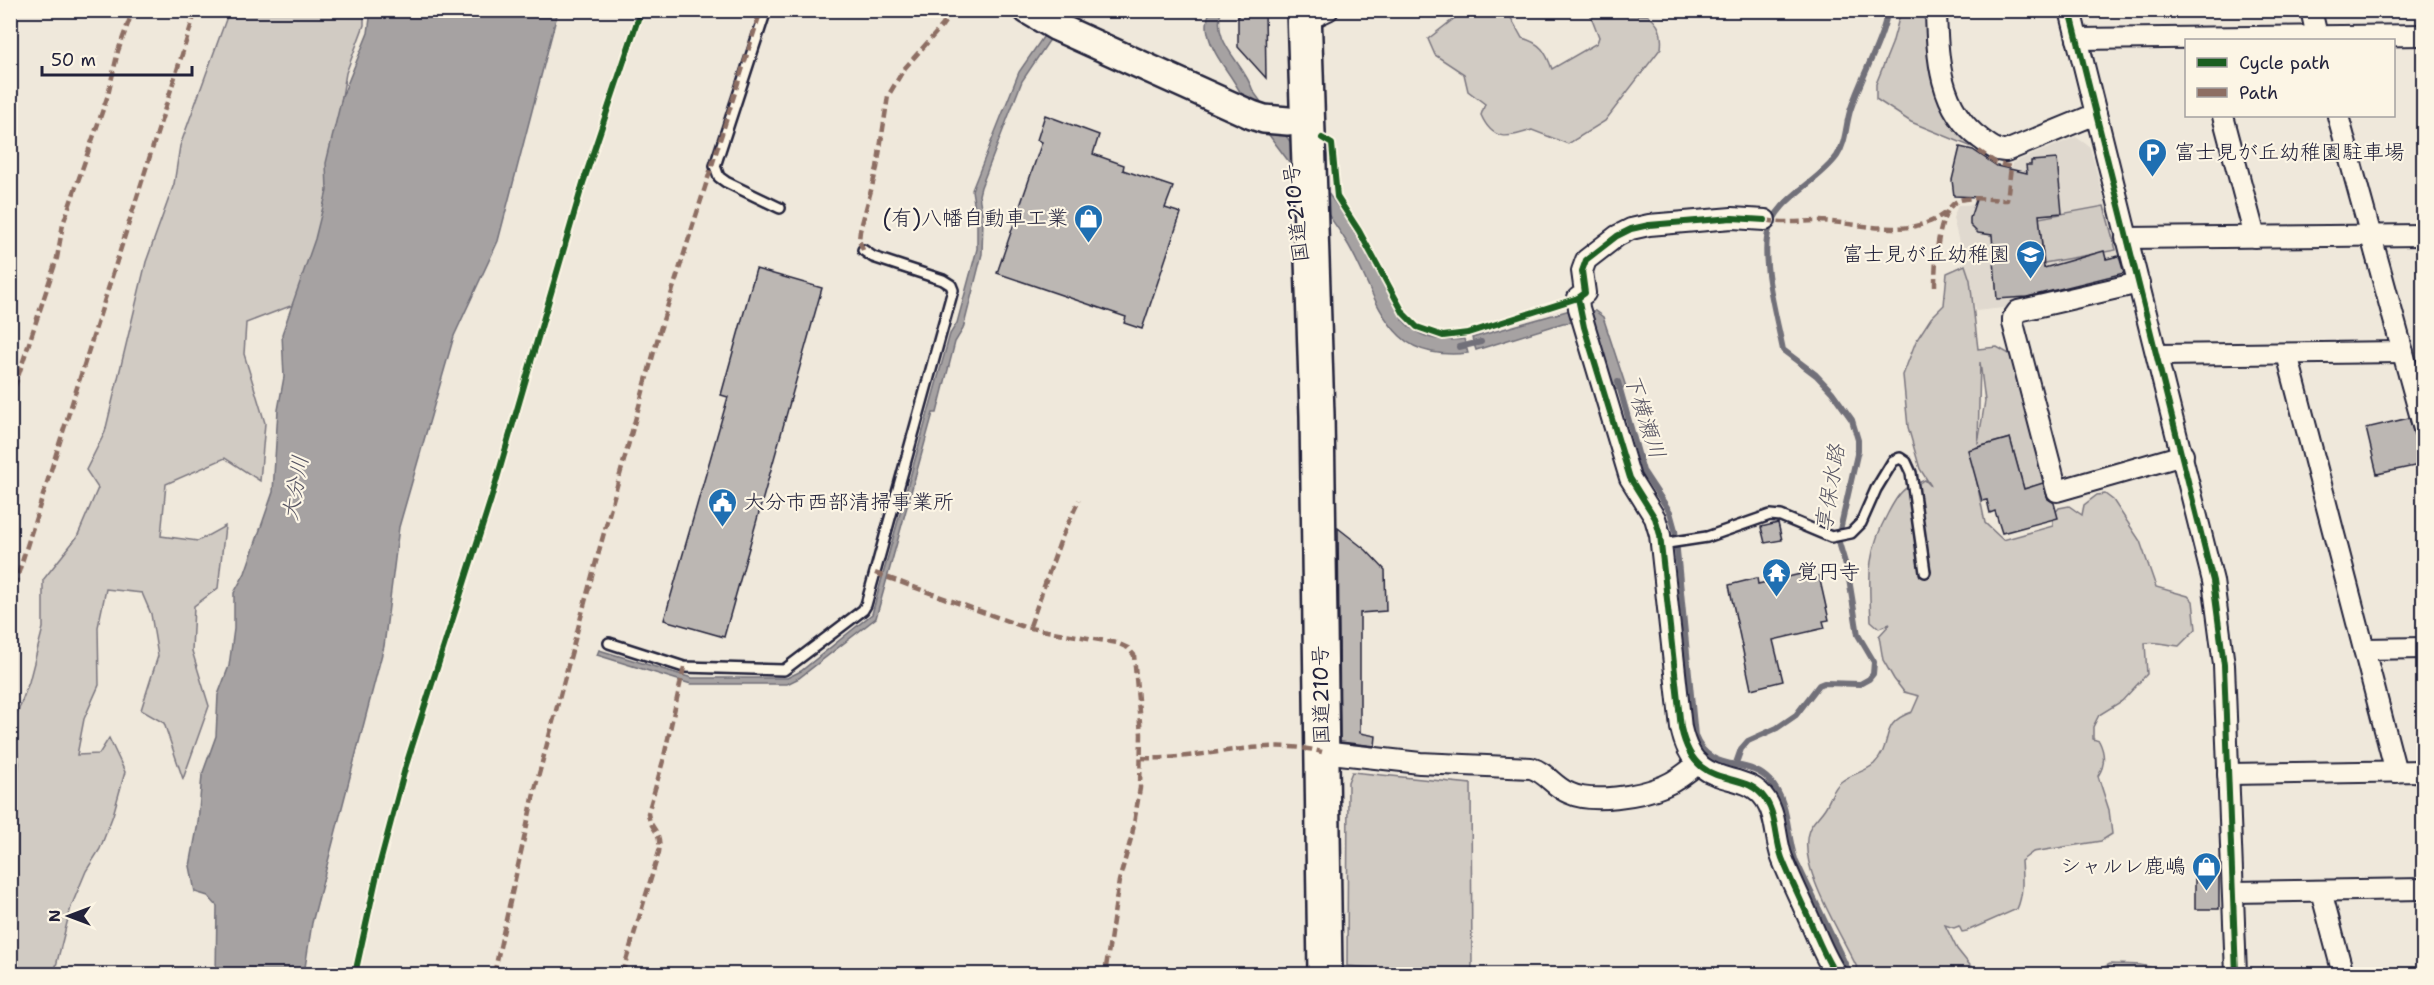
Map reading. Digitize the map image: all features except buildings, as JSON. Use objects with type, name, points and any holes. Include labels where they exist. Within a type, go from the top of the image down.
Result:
[{"type":"highway","name":"国道210号","points":[[1304,13],[1288,120],[1317,415]]},
{"type":"highway","name":"国道210号","points":[[1304,13],[1317,415],[1325,975]]},
{"type":"street","points":[[1028,10],[1057,27],[1252,115],[1264,119],[1288,120]]},
{"type":"street","points":[[1936,10],[1938,58],[1948,99],[1970,130],[1994,148],[2006,151],[2096,114]]},
{"type":"street","points":[[2070,10],[2208,555],[2219,618],[2224,665],[2236,975]]},
{"type":"street","points":[[2311,10],[2317,38]]},
{"type":"street","points":[[2077,39],[2424,35]]},
{"type":"street","points":[[2223,117],[2255,237]]},
{"type":"street","points":[[2338,117],[2424,429]]},
{"type":"street","points":[[1765,220],[1732,218],[1649,225],[1624,232],[1586,260],[1582,271],[1585,293],[1578,298],[1584,327],[1630,478],[1655,518],[1661,544],[1681,728],[1688,748],[1698,763],[1714,776],[1744,783],[1759,791],[1765,798],[1773,815],[1782,857],[1820,946],[1836,975]]},
{"type":"street","points":[[2127,238],[2424,235]]},
{"type":"street","points":[[2139,283],[2018,311],[2013,318],[2016,335],[2057,490],[2183,455]]},
{"type":"street","points":[[2158,355],[2403,352]]},
{"type":"street","points":[[2287,354],[2396,771]]},
{"type":"street","points":[[2364,649],[2424,648]]},
{"type":"street","points":[[1322,752],[1420,763],[1531,768],[1540,771],[1555,785],[1569,793],[1595,798],[1643,793],[1663,787],[1698,763]]},
{"type":"street","points":[[2228,774],[2424,771]]},
{"type":"street","points":[[2233,892],[2424,889]]},
{"type":"street","points":[[2321,891],[2343,975]]},
{"type":"lane","points":[[766,10],[715,166],[719,177],[726,182],[780,208]]},
{"type":"lane","points":[[609,643],[684,667],[784,670],[867,605],[953,290],[951,285],[943,280],[873,257],[863,250]]},
{"type":"lane","points":[[1661,544],[1707,537],[1770,515],[1781,516],[1831,537],[1851,533],[1861,523],[1876,489],[1893,461],[1900,459],[1906,462],[1911,473],[1925,572]]},
{"type":"shaded area","points":[[1465,10],[1517,11],[1513,12],[1511,18],[1522,38],[1542,49],[1552,69],[1597,43],[1599,37],[1589,11],[1647,15],[1655,21],[1659,29],[1661,48],[1605,121],[1568,144],[1532,130],[1502,136],[1496,134],[1486,124],[1481,115],[1485,104],[1468,91],[1464,74],[1435,55],[1428,39]]},
{"type":"shaded area","points":[[229,11],[364,11],[364,25],[346,73],[336,131],[331,193],[301,302],[246,323],[244,354],[265,423],[260,481],[225,458],[166,484],[161,536],[198,541],[225,526],[218,588],[194,606],[192,651],[209,706],[183,779],[164,723],[141,710],[158,656],[151,614],[142,593],[106,589],[98,627],[99,685],[84,719],[77,755],[99,754],[109,738],[125,772],[113,815],[100,849],[86,871],[71,907],[54,974],[11,974],[10,814],[16,798],[19,763],[13,725],[29,682],[43,628],[43,580],[77,537],[98,488],[86,470],[105,432],[146,262],[174,184],[180,146]]},
{"type":"shaded area","points":[[1901,11],[1927,11],[1930,67],[1936,94],[1950,119],[1977,149],[1911,122],[1876,99],[1876,84],[1892,44]]},
{"type":"shaded area","points":[[2076,137],[2090,147],[2124,273],[2120,280],[2003,308],[1976,311],[1953,218],[1958,205],[2009,203],[2012,163]]},
{"type":"shaded area","points":[[2104,206],[2116,250],[2044,263],[2039,218]]},
{"type":"shaded area","points":[[1965,265],[1970,280],[1978,349],[1997,347],[2013,356],[2048,482],[2024,489],[2010,438],[1977,447],[1976,478],[1985,523],[2003,540],[2053,526],[2053,515],[2059,508],[2069,506],[2082,515],[2084,505],[2097,495],[2105,494],[2113,500],[2140,541],[2156,587],[2188,596],[2193,601],[2196,629],[2179,646],[2145,643],[2147,674],[2122,701],[2099,715],[2093,727],[2093,739],[2099,741],[2103,754],[2103,763],[2098,776],[2109,810],[2112,834],[2101,841],[2033,852],[2021,861],[2022,891],[2017,909],[1967,931],[1962,932],[1959,926],[1954,928],[1945,925],[1957,949],[1977,974],[1860,974],[1815,883],[1807,845],[1810,827],[1825,808],[1836,786],[1874,764],[1884,749],[1890,728],[1894,722],[1912,712],[1919,696],[1904,692],[1883,660],[1879,636],[1890,624],[1879,628],[1871,621],[1870,566],[1881,528],[1899,495],[1908,487],[1925,480],[1931,486],[1920,469],[1908,427],[1903,375],[1916,341],[1931,318],[1944,305],[1947,273]],"holes":[[[1980,362],[1985,401],[1978,444]]]},
{"type":"shaded area","points":[[1352,772],[1471,784],[1472,974],[1347,966],[1348,782]]},
{"type":"shaded area","points":[[2110,964],[2145,966],[2164,974],[2090,974]]},
{"type":"water","name":"大分川","points":[[371,11],[558,11],[498,241],[454,336],[399,527],[384,646],[312,923],[304,974],[216,974],[217,906],[208,896],[195,892],[190,866],[198,823],[202,775],[216,736],[218,695],[229,666],[234,629],[234,593],[245,573],[273,492],[278,410],[284,377],[282,334],[315,239],[327,191],[326,163],[342,97],[368,33]]},
{"type":"water","points":[[1061,11],[1069,11],[1022,81],[981,187],[979,195],[983,219],[982,254],[963,329],[955,342],[937,413],[933,413],[876,618],[799,678],[787,684],[691,684],[597,655],[599,650],[692,678],[787,678],[801,671],[872,614],[950,334],[957,323],[977,249],[977,222],[972,190],[1019,72]]},
{"type":"water","points":[[1210,11],[1221,11],[1219,23],[1221,33],[1230,52],[1243,70],[1253,91],[1352,226],[1402,319],[1415,331],[1430,337],[1447,340],[1464,339],[1468,353],[1450,354],[1423,350],[1407,342],[1391,326],[1376,303],[1346,241],[1262,125],[1216,54],[1207,30]]},
{"type":"water","points":[[1570,310],[1595,311],[1603,317],[1626,387],[1614,390],[1575,322],[1563,323],[1476,350],[1472,338]]},
{"type":"waterway","name":"享保水路","points":[[1735,766],[1741,749],[1748,741],[1777,728],[1796,715],[1819,685],[1824,683],[1860,684],[1873,674],[1874,662],[1858,635],[1848,573],[1838,539],[1858,450],[1858,440],[1852,420],[1832,392],[1816,375],[1783,350],[1768,275],[1766,245],[1772,221],[1779,210],[1829,166],[1837,156],[1844,139],[1855,96],[1881,35],[1888,10]]},
{"type":"waterway","name":"下横瀬川","points":[[1459,347],[1481,342]]},
{"type":"waterway","name":"下横瀬川","points":[[1618,382],[1643,471],[1670,512],[1675,530],[1695,736],[1710,756],[1761,773],[1776,790],[1784,808],[1795,859],[1850,974]]},
{"type":"marked path","points":[[10,401],[57,258],[63,224],[108,95],[118,51],[133,10]]},
{"type":"marked path","points":[[10,600],[196,10]]},
{"type":"marked path","points":[[494,974],[535,789],[660,330],[761,10]]},
{"type":"marked path","points":[[863,250],[859,240],[860,231],[877,168],[888,96],[904,69],[953,10]]},
{"type":"marked path","points":[[1935,286],[1939,238],[1946,213],[1952,205],[1960,200],[1971,198],[2007,200],[2011,167],[1996,163],[1979,151]]},
{"type":"marked path","points":[[1765,220],[1820,221],[1869,227],[1904,228],[1935,219],[1948,210]]},
{"type":"marked path","points":[[1030,626],[1061,539],[1079,500]]},
{"type":"marked path","points":[[875,573],[1024,627],[1117,643],[1128,648],[1134,655],[1141,734],[1140,788],[1132,835],[1119,881],[1105,974]]},
{"type":"marked path","points":[[622,974],[659,852],[659,839],[648,813],[663,761],[684,667]]},
{"type":"marked path","points":[[1142,758],[1278,747],[1322,752]]},
{"type":"cycle path","points":[[355,974],[378,870],[406,765],[491,499],[583,183],[641,10]]},
{"type":"cycle path","points":[[2070,10],[2213,581],[2224,665],[2236,974]]},
{"type":"cycle path","points":[[1322,138],[1332,144],[1337,197],[1359,231],[1404,314],[1417,327],[1443,336],[1468,333],[1578,298],[1585,293],[1582,271],[1586,260],[1617,236],[1631,229],[1649,225],[1732,218],[1765,220]]},
{"type":"cycle path","points":[[1578,298],[1584,327],[1630,478],[1655,518],[1660,535],[1681,728],[1688,749],[1697,763],[1708,771],[1745,784],[1756,790],[1766,800],[1770,807],[1785,865],[1823,952],[1836,974]]},
{"type":"place","name":"富士見が丘幼稚園駐車場","points":[[2153,178]]},
{"type":"place","name":"(有)八幡自動車工業","points":[[1089,244]]},
{"type":"place","name":"富士見が丘幼稚園","points":[[2031,280]]},
{"type":"place","name":"大分市西部清掃事業所","points":[[723,528]]},
{"type":"place","name":"覚円寺","points":[[1776,598]]},
{"type":"place","name":"シャルレ鹿嶋","points":[[2207,892]]}]
